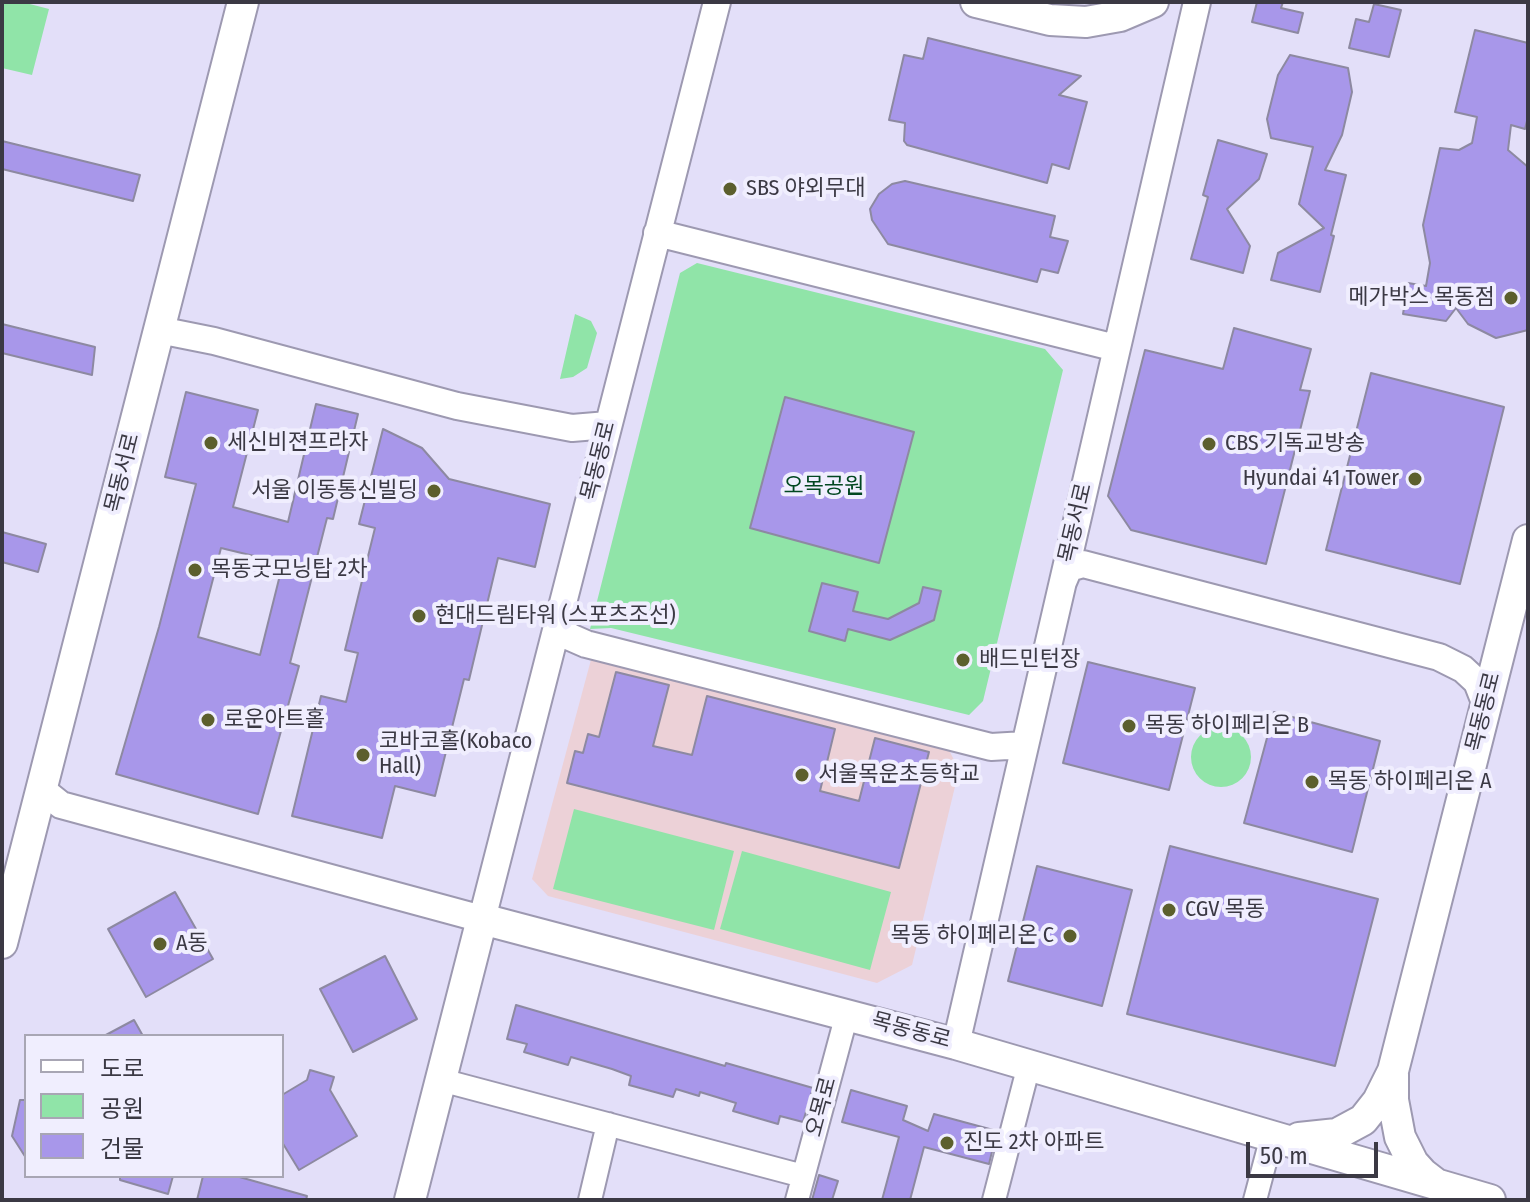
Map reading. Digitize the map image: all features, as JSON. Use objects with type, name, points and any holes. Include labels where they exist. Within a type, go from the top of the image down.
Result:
[{"type":"main road","name":"목동서로","points":[[2,943],[243,2]]},
{"type":"main road","points":[[976,2],[1050,20],[1086,22],[1120,16],[1153,2]]},
{"type":"main road","name":"목동동로","points":[[1259,1132],[1301,1138],[1337,1134],[1349,1130],[1371,1112],[1384,1091],[1393,1071],[1528,540]]},
{"type":"main road","name":"목동동로","points":[[410,1200],[482,919],[956,1044],[1490,1200]]},
{"type":"main road","name":"목동동로","points":[[1393,1071],[1393,1100],[1400,1137],[1413,1163],[1438,1185]]},
{"type":"street","name":"목동동로","points":[[482,919],[717,2]]},
{"type":"street","name":"목동서로","points":[[956,1044],[1197,2]]},
{"type":"street","points":[[657,233],[1116,348]]},
{"type":"street","points":[[159,330],[214,341],[457,406],[572,428],[608,425]]},
{"type":"street","points":[[1062,583],[1069,568],[1083,564],[1439,657],[1463,669],[1477,682],[1486,705]]},
{"type":"street","points":[[557,626],[570,637],[586,644],[991,747],[1025,745]]},
{"type":"street","points":[[41,789],[61,805],[482,919]]},
{"type":"street","name":"오목로","points":[[797,1200],[847,1014]]},
{"type":"street","points":[[994,1200],[1029,1065]]},
{"type":"street","points":[[441,1080],[803,1176]]},
{"type":"street","points":[[590,1200],[608,1124]]},
{"type":"street","points":[[1255,1200],[1259,1132]]},
{"type":"shaded area","points":[[592,656],[948,748],[959,770],[912,965],[877,983],[548,896],[532,879]]},
{"type":"green space","points":[[2,2],[22,2],[49,9],[32,75],[2,68]]},
{"type":"green space","name":"오목공원","points":[[697,263],[1045,349],[1063,370],[983,701],[969,715],[611,628],[590,629],[680,273]]},
{"type":"green space","points":[[575,314],[591,321],[597,333],[587,368],[573,377],[560,379]]},
{"type":"green space","points":[[1221,727],[1243,735],[1251,757],[1243,779],[1221,787],[1199,779],[1191,757],[1199,735]]},
{"type":"green space","points":[[574,809],[734,851],[714,930],[553,889]]},
{"type":"green space","points":[[742,851],[891,892],[870,970],[720,929]]},
{"type":"building","points":[[1257,2],[1283,2],[1281,8],[1303,13],[1298,33],[1252,22]]},
{"type":"building","points":[[1374,4],[1401,10],[1389,57],[1349,48],[1356,19],[1369,22]]},
{"type":"building","points":[[1475,30],[1528,43],[1528,117],[1525,129],[1511,125],[1508,150],[1528,167],[1528,330],[1496,338],[1468,324],[1456,308],[1446,321],[1403,314],[1408,283],[1426,286],[1430,263],[1423,225],[1440,148],[1459,150],[1472,143],[1477,117],[1455,112]]},
{"type":"building","points":[[928,38],[1081,76],[1059,95],[1087,102],[1069,169],[1052,164],[1047,183],[907,145],[904,141],[905,123],[889,120],[904,55],[923,59]]},
{"type":"building","points":[[1290,55],[1348,68],[1352,92],[1342,135],[1325,170],[1346,175],[1320,292],[1271,280],[1278,253],[1324,228],[1299,204],[1313,147],[1271,138],[1267,119],[1278,75]]},
{"type":"building","points":[[1218,140],[1267,154],[1259,179],[1227,209],[1250,246],[1243,273],[1191,259],[1208,197],[1203,195]]},
{"type":"building","points":[[2,141],[140,175],[133,201],[2,169]]},
{"type":"building","points":[[905,181],[1055,216],[1050,237],[1068,241],[1058,273],[1041,269],[1037,282],[888,244],[872,220],[870,209],[879,194],[892,184]]},
{"type":"building","points":[[2,324],[95,347],[92,375],[2,353]]},
{"type":"building","name":"CBS 기독교방송","points":[[1234,328],[1311,349],[1300,390],[1310,391],[1266,564],[1131,530],[1108,496],[1145,350],[1223,369]]},
{"type":"building","name":"Hyundai 41 Tower","points":[[1371,373],[1504,407],[1460,584],[1326,550]]},
{"type":"building","points":[[186,392],[258,410],[233,507],[288,522],[316,404],[358,414],[333,519],[327,518],[290,663],[299,666],[258,814],[116,774],[196,484],[165,477]],"holes":[[[221,548],[283,563],[260,655],[198,637]]]},
{"type":"building","points":[[785,397],[914,432],[879,563],[750,528]]},
{"type":"building","points":[[383,429],[422,448],[449,479],[550,504],[535,567],[498,558],[469,680],[464,679],[435,796],[395,786],[382,838],[292,816],[321,696],[346,702],[358,653],[345,650],[375,528],[359,524]]},
{"type":"building","points":[[2,532],[46,544],[38,572],[2,562]]},
{"type":"building","points":[[822,583],[858,592],[853,611],[888,619],[919,603],[923,587],[941,591],[934,620],[890,640],[848,629],[845,641],[809,631]]},
{"type":"building","name":"목동 하이페리온 B","points":[[1088,662],[1195,688],[1169,790],[1063,763]]},
{"type":"building","points":[[616,672],[669,685],[653,746],[692,755],[707,696],[835,729],[820,791],[859,801],[875,738],[929,752],[899,868],[567,783],[575,751],[583,753],[588,734],[599,737]]},
{"type":"building","name":"목동 하이페리온 A","points":[[1274,712],[1380,741],[1352,852],[1244,823]]},
{"type":"building","points":[[1170,846],[1378,899],[1335,1066],[1127,1014]]},
{"type":"building","name":"목동 하이페리온 C","points":[[1037,866],[1132,890],[1102,1006],[1008,981]]},
{"type":"building","name":"A동","points":[[175,892],[213,959],[146,997],[108,929]]},
{"type":"building","points":[[385,956],[417,1019],[353,1052],[320,989]]},
{"type":"building","points":[[516,1005],[725,1066],[726,1063],[813,1088],[803,1122],[780,1116],[778,1124],[733,1111],[736,1103],[700,1092],[699,1096],[676,1089],[673,1097],[629,1085],[631,1076],[612,1069],[571,1057],[568,1065],[524,1052],[527,1044],[507,1039]]},
{"type":"building","points":[[134,1020],[142,1034],[108,1034]]},
{"type":"building","points":[[310,1070],[334,1077],[330,1090],[357,1136],[299,1170],[284,1145],[284,1094],[307,1080]]},
{"type":"building","name":"진도 2차 아파트","points":[[851,1090],[907,1106],[903,1120],[928,1131],[934,1114],[997,1131],[989,1164],[924,1147],[910,1200],[882,1200],[899,1137],[842,1122]]},
{"type":"building","points":[[20,1100],[24,1100],[24,1155],[12,1136]]},
{"type":"building","points":[[819,1175],[838,1181],[832,1200],[812,1200]]},
{"type":"building","points":[[120,1178],[172,1178],[168,1194]]},
{"type":"building","points":[[202,1178],[243,1178],[307,1196],[306,1200],[197,1200]]},
{"type":"place","name":"SBS 야외무대","points":[[730,189]]},
{"type":"place","name":"메가박스 목동점","points":[[1511,298]]},
{"type":"place","name":"세신비젼프라자","points":[[211,443]]},
{"type":"place","name":"CBS 기독교방송","points":[[1209,444]]},
{"type":"place","name":"Hyundai 41 Tower","points":[[1415,479]]},
{"type":"place","name":"서울 이동통신빌딩","points":[[434,491]]},
{"type":"place","name":"목동굿모닝탑 2차","points":[[195,570]]},
{"type":"place","name":"현대드림타워 (스포츠조선)","points":[[419,616]]},
{"type":"place","name":"배드민턴장","points":[[963,660]]},
{"type":"place","name":"로운아트홀","points":[[208,720]]},
{"type":"place","name":"목동 하이페리온 B","points":[[1129,726]]},
{"type":"place","name":"코바코홀(Kobaco Hall)","points":[[363,755]]},
{"type":"place","name":"서울목운초등학교","points":[[802,775]]},
{"type":"place","name":"목동 하이페리온 A","points":[[1312,782]]},
{"type":"place","name":"CGV 목동","points":[[1169,910]]},
{"type":"place","name":"목동 하이페리온 C","points":[[1070,936]]},
{"type":"place","name":"A동","points":[[160,944]]},
{"type":"place","name":"진도 2차 아파트","points":[[947,1143]]}]
